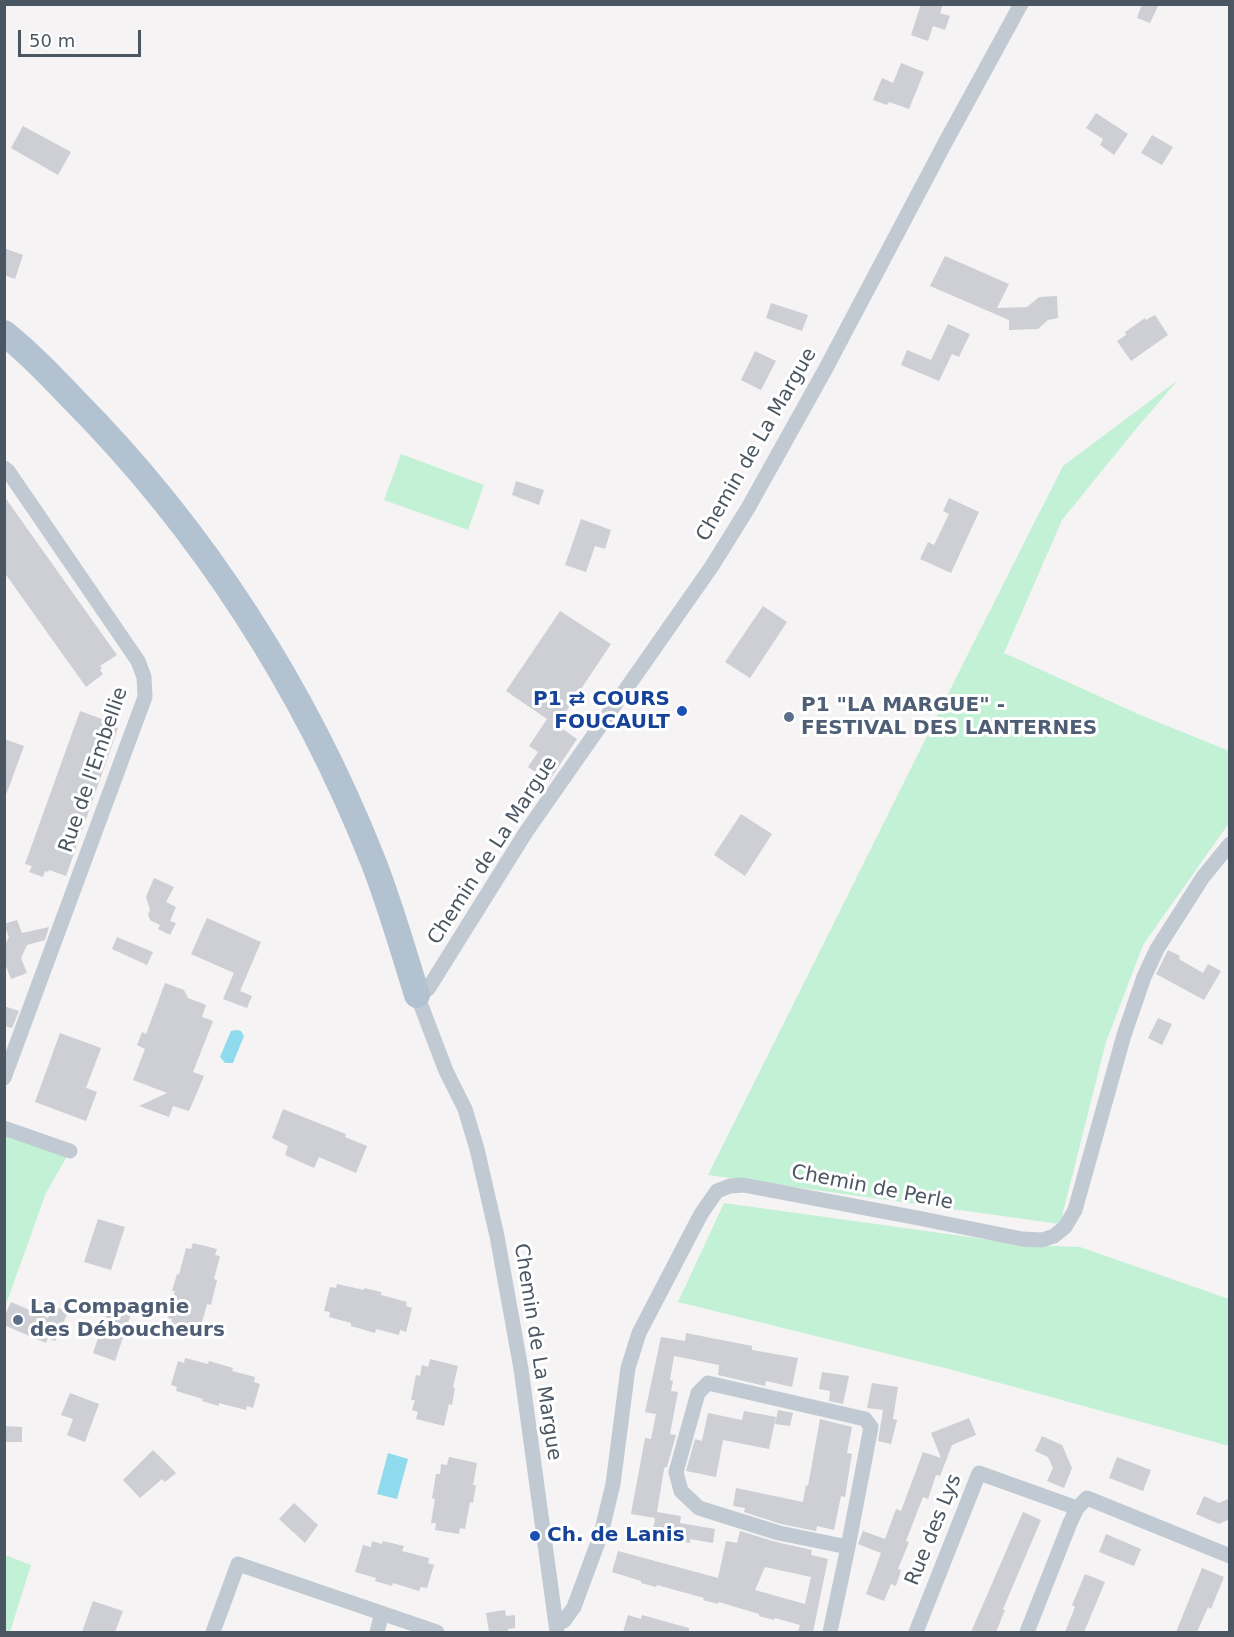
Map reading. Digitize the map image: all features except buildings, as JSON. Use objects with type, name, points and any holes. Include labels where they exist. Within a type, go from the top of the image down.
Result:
[{"type":"main road","points":[[4,333],[110,435],[176,514],[234,596],[292,688],[335,771],[374,862],[417,995]]},
{"type":"street","name":"Chemin de La Margue","points":[[556,1628],[521,1368],[489,1203],[465,1109],[446,1071],[417,995],[428,989],[526,832],[712,566],[748,508],[1022,4]]},
{"type":"street","name":"Rue de l'Embellie","points":[[4,468],[138,661],[144,677],[145,697],[4,1078]]},
{"type":"street","name":"Chemin de Perle","points":[[556,1628],[574,1607],[601,1534],[613,1484],[628,1368],[639,1334],[701,1214],[717,1191],[730,1186],[743,1185],[1022,1239],[1042,1240],[1054,1236],[1065,1227],[1076,1210],[1124,1035],[1144,977],[1163,940],[1203,877],[1230,844]]},
{"type":"street","points":[[4,1128],[70,1151]]},
{"type":"street","points":[[830,1632],[848,1547],[871,1427],[866,1419],[708,1383],[698,1393],[676,1472],[681,1491],[699,1508],[779,1533],[848,1547]]},
{"type":"street","name":"Rue des Lys","points":[[916,1632],[979,1473],[1077,1508],[1087,1498],[1230,1557]]},
{"type":"street","points":[[1027,1632],[1077,1508]]},
{"type":"street","points":[[213,1632],[238,1564],[437,1632]]},
{"type":"street","points":[[377,1632],[382,1613]]},
{"type":"green space","points":[[1178,380],[1062,520],[1004,653],[1138,714],[1229,751],[1229,823],[1143,945],[1106,1042],[1060,1224],[708,1175],[1063,466]]},
{"type":"green space","points":[[401,454],[484,485],[468,530],[384,500]]},
{"type":"green space","points":[[5,1128],[70,1151],[46,1193],[5,1307]]},
{"type":"green space","points":[[724,1203],[1027,1245],[1080,1247],[1229,1299],[1229,1446],[949,1369],[678,1302]]},
{"type":"green space","points":[[5,1555],[31,1565],[10,1632],[5,1632]]},
{"type":"water","points":[[231,1031],[241,1031],[244,1036],[233,1063],[225,1063],[220,1057]]},
{"type":"water","points":[[388,1453],[408,1459],[397,1499],[377,1494]]},
{"type":"place","name":"P1 ⇄ COURS FOUCAULT","points":[[682,711]]},
{"type":"place","name":"P1 \"LA MARGUE\" - FESTIVAL DES LANTERNES","points":[[789,717]]},
{"type":"place","name":"La Compagnie des Déboucheurs","points":[[18,1320]]},
{"type":"place","name":"Ch. de Lanis","points":[[535,1536]]}]
